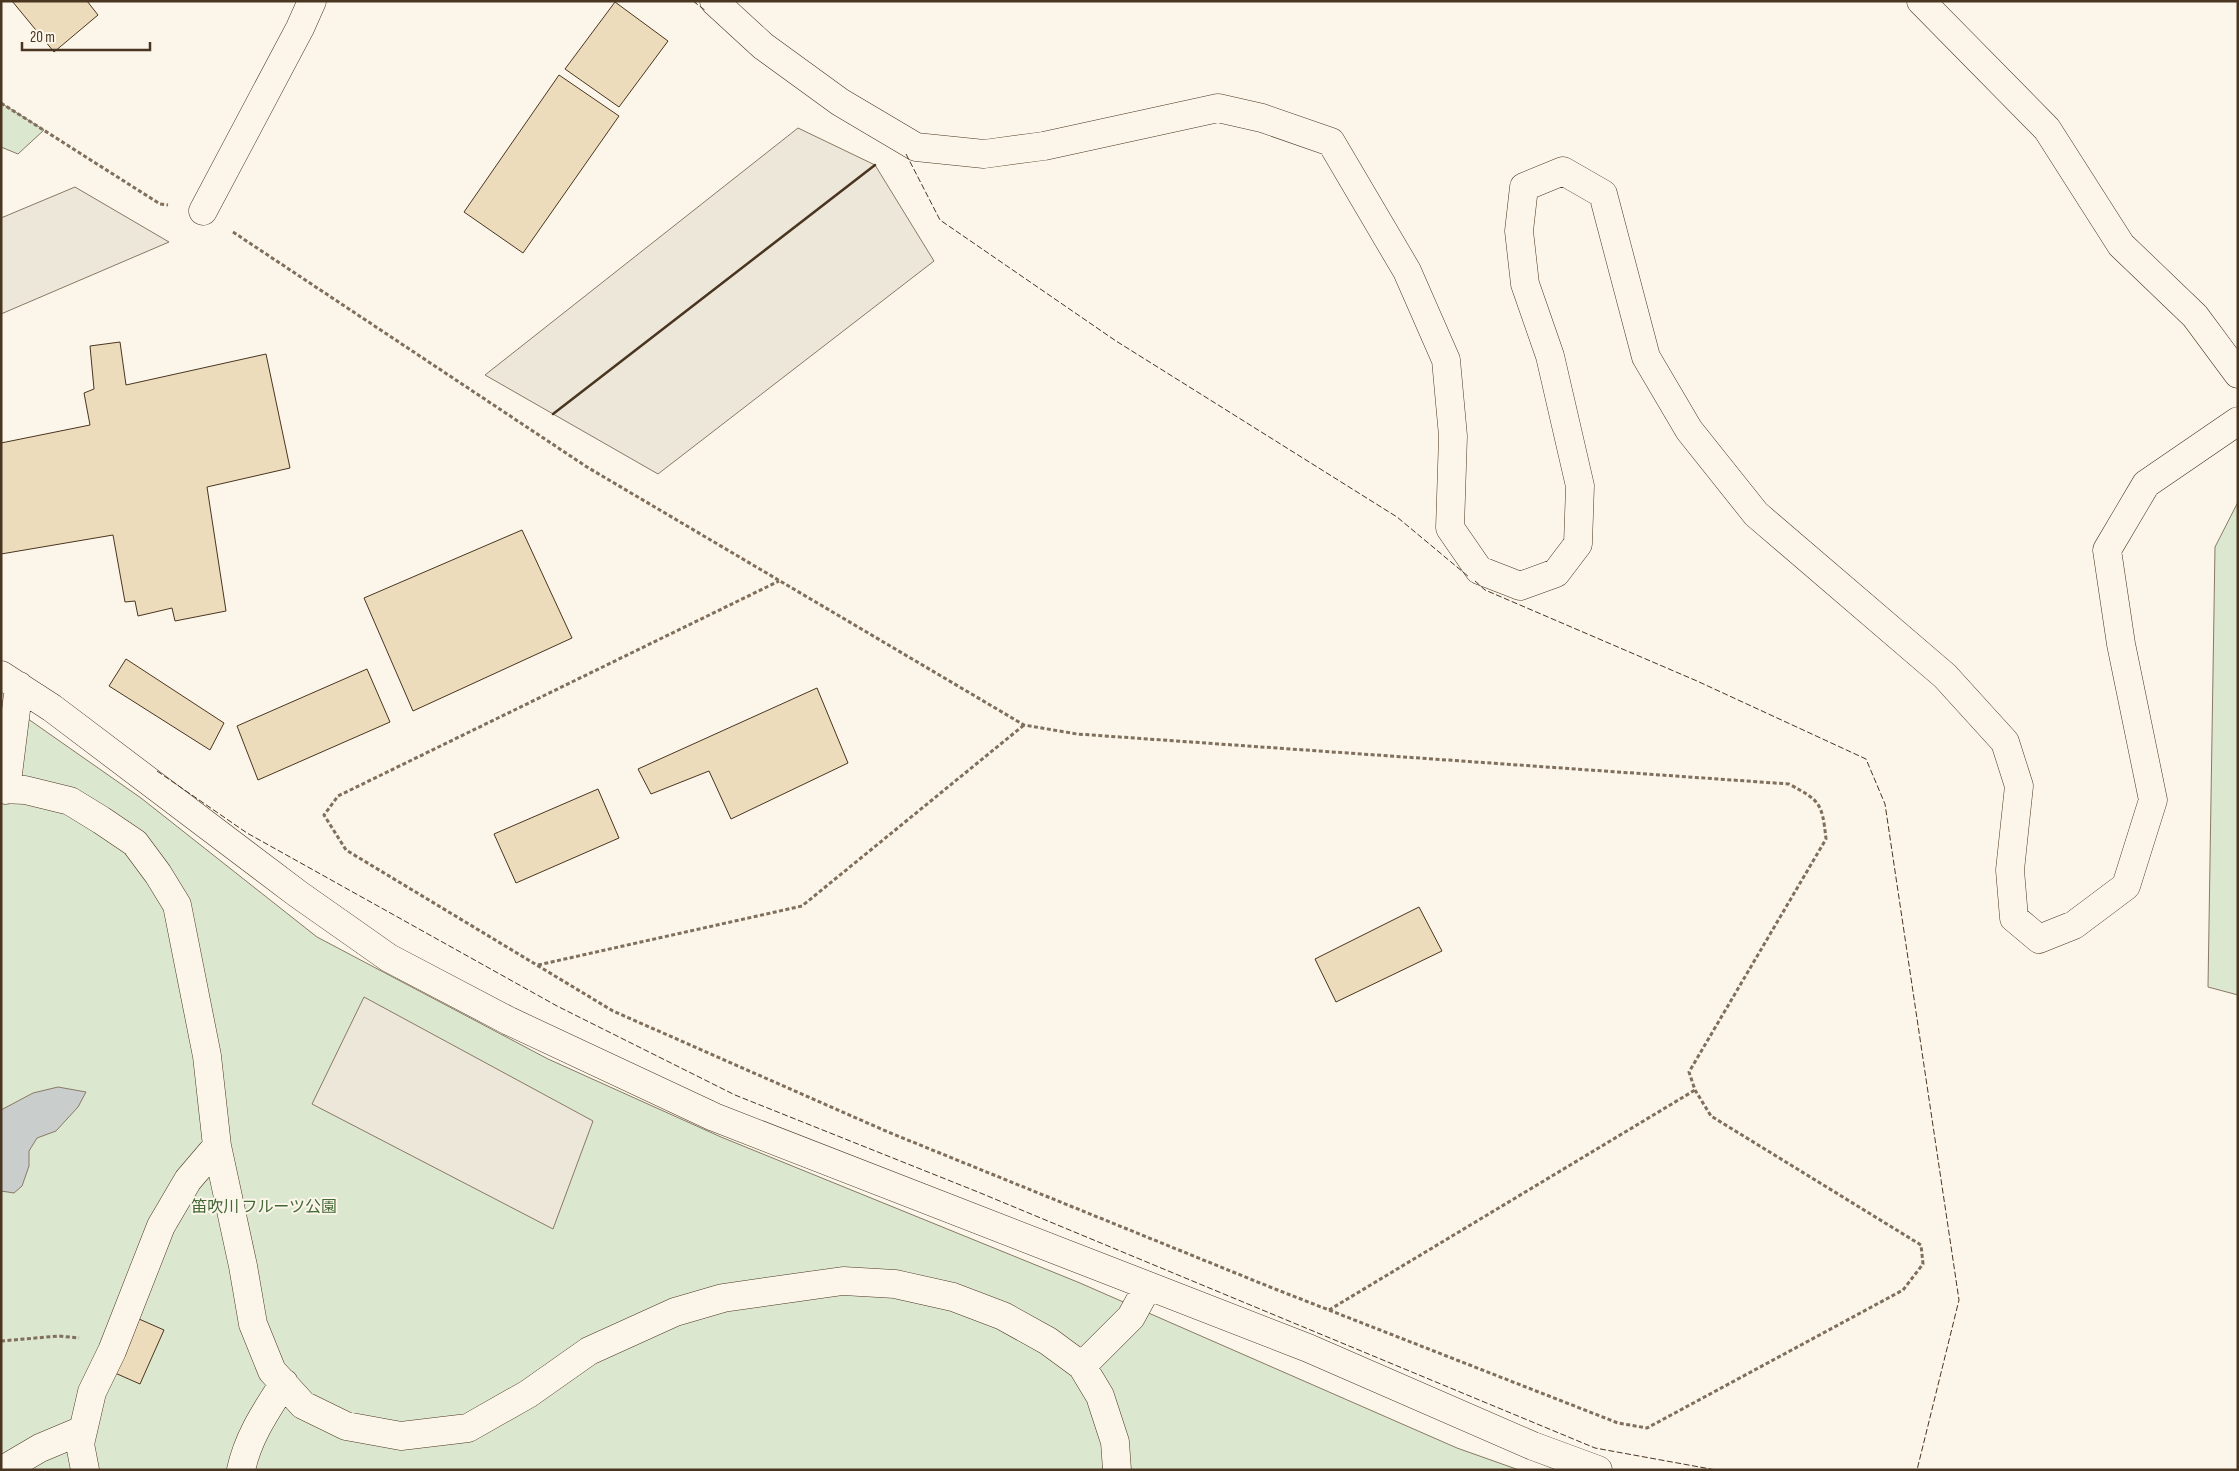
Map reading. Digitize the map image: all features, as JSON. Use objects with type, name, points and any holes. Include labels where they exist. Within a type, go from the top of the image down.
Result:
[{"type":"street","points":[[203,211],[300,28],[312,1]]},
{"type":"street","points":[[714,1],[763,46],[840,102],[916,147],[984,154],[1001,152],[1044,146],[1218,108],[1262,118],[1331,142],[1407,271],[1446,360],[1453,436],[1450,528],[1480,570],[1520,586],[1556,573],[1578,544],[1580,486],[1550,356],[1525,284],[1519,231],[1524,187],[1563,171],[1603,194],[1646,357],[1689,430],[1756,514],[1945,676],[2005,742],[2019,786],[2010,870],[2014,918],[2039,939],[2074,925],[2126,886],[2153,800],[2121,644],[2107,550],[2146,484],[2238,421]]},
{"type":"street","points":[[1921,1],[2047,129],[2121,245],[2195,316],[2238,374]]},
{"type":"street","points":[[1117,1470],[1115,1442],[1100,1396],[1082,1366],[1048,1341],[1003,1316],[953,1297],[895,1284],[843,1281],[723,1298],[674,1312],[589,1351],[528,1394],[468,1428],[401,1436],[346,1426],[303,1405],[272,1371],[253,1324],[243,1266],[217,1146],[207,1056],[177,905],[158,874],[135,843],[128,838],[70,801],[24,790],[4,789],[10,681],[52,708],[298,894],[389,958],[509,1021],[714,1117],[1308,1348],[1533,1446],[1598,1470]]},
{"type":"street","points":[[84,1470],[80,1444],[92,1392],[112,1351],[160,1226],[188,1180],[217,1146]]},
{"type":"street","points":[[1082,1366],[1131,1317],[1148,1286]]},
{"type":"street","points":[[241,1470],[246,1448],[261,1418],[284,1384]]},
{"type":"street","points":[[9,1470],[11,1465],[40,1448],[83,1430]]},
{"type":"path","points":[[1,102],[160,204],[203,211],[587,468],[1024,725],[1077,734],[1789,784],[1816,799],[1824,818],[1826,839],[1689,1072],[1695,1090],[1711,1116],[1921,1245],[1923,1264],[1903,1290],[1647,1428],[1618,1424],[1328,1310],[888,1132],[613,1011],[346,850],[324,815],[338,796],[779,581]]},
{"type":"path","points":[[537,965],[802,906],[1024,725]]},
{"type":"path","points":[[1328,1310],[1695,1090]]},
{"type":"path","points":[[1,1341],[59,1336],[85,1339],[112,1351]]},
{"type":"green space","points":[[1,103],[44,130],[18,154],[1,147]]},
{"type":"green space","points":[[2238,502],[2238,995],[2208,987],[2215,547]]},
{"type":"green space","name":"笛吹川 フルーツ公園","points":[[1,700],[141,798],[317,937],[548,1059],[721,1137],[1080,1283],[1457,1448],[1519,1470],[1,1470]]},
{"type":"shaded area","points":[[798,128],[875,165],[934,261],[658,474],[485,375]]},
{"type":"shaded area","points":[[75,187],[169,242],[1,314],[1,218]]},
{"type":"shaded area","points":[[364,997],[593,1121],[553,1229],[312,1104]]},
{"type":"shaded area","points":[[58,1087],[86,1092],[78,1107],[56,1131],[37,1138],[29,1151],[29,1166],[22,1186],[14,1193],[1,1191],[1,1110],[33,1093]]},
{"type":"building","points":[[12,1],[87,1],[98,15],[54,52]]},
{"type":"building","points":[[615,2],[668,41],[619,107],[565,69]]},
{"type":"building","points":[[559,75],[619,116],[523,253],[464,212]]},
{"type":"building","points":[[120,342],[126,385],[266,354],[290,468],[207,487],[226,611],[175,621],[172,608],[138,616],[135,601],[125,602],[113,535],[1,554],[1,443],[90,425],[84,393],[94,389],[90,346]]},
{"type":"building","points":[[522,530],[572,638],[413,711],[364,598]]},
{"type":"building","points":[[126,659],[224,723],[210,750],[109,686]]},
{"type":"building","points":[[367,669],[390,722],[258,780],[237,726]]},
{"type":"building","points":[[817,688],[848,763],[731,819],[709,771],[651,794],[638,769]]},
{"type":"building","points":[[598,789],[619,838],[516,883],[494,834]]},
{"type":"building","points":[[1419,907],[1442,951],[1336,1002],[1315,959]]},
{"type":"building","points":[[139,1319],[164,1330],[140,1384],[115,1373]]},
{"type":"fence","points":[[693,1],[706,11]]},
{"type":"fence","points":[[906,154],[940,220],[1116,341],[1397,517],[1469,577]]},
{"type":"fence","points":[[1475,581],[1485,590],[1697,681],[1866,759],[1885,804],[1959,1300],[1917,1470]]},
{"type":"fence","points":[[157,771],[247,833],[557,1006],[735,1095],[978,1192],[1595,1448],[1716,1470]]},
{"type":"wall","points":[[553,414],[875,165]]}]
